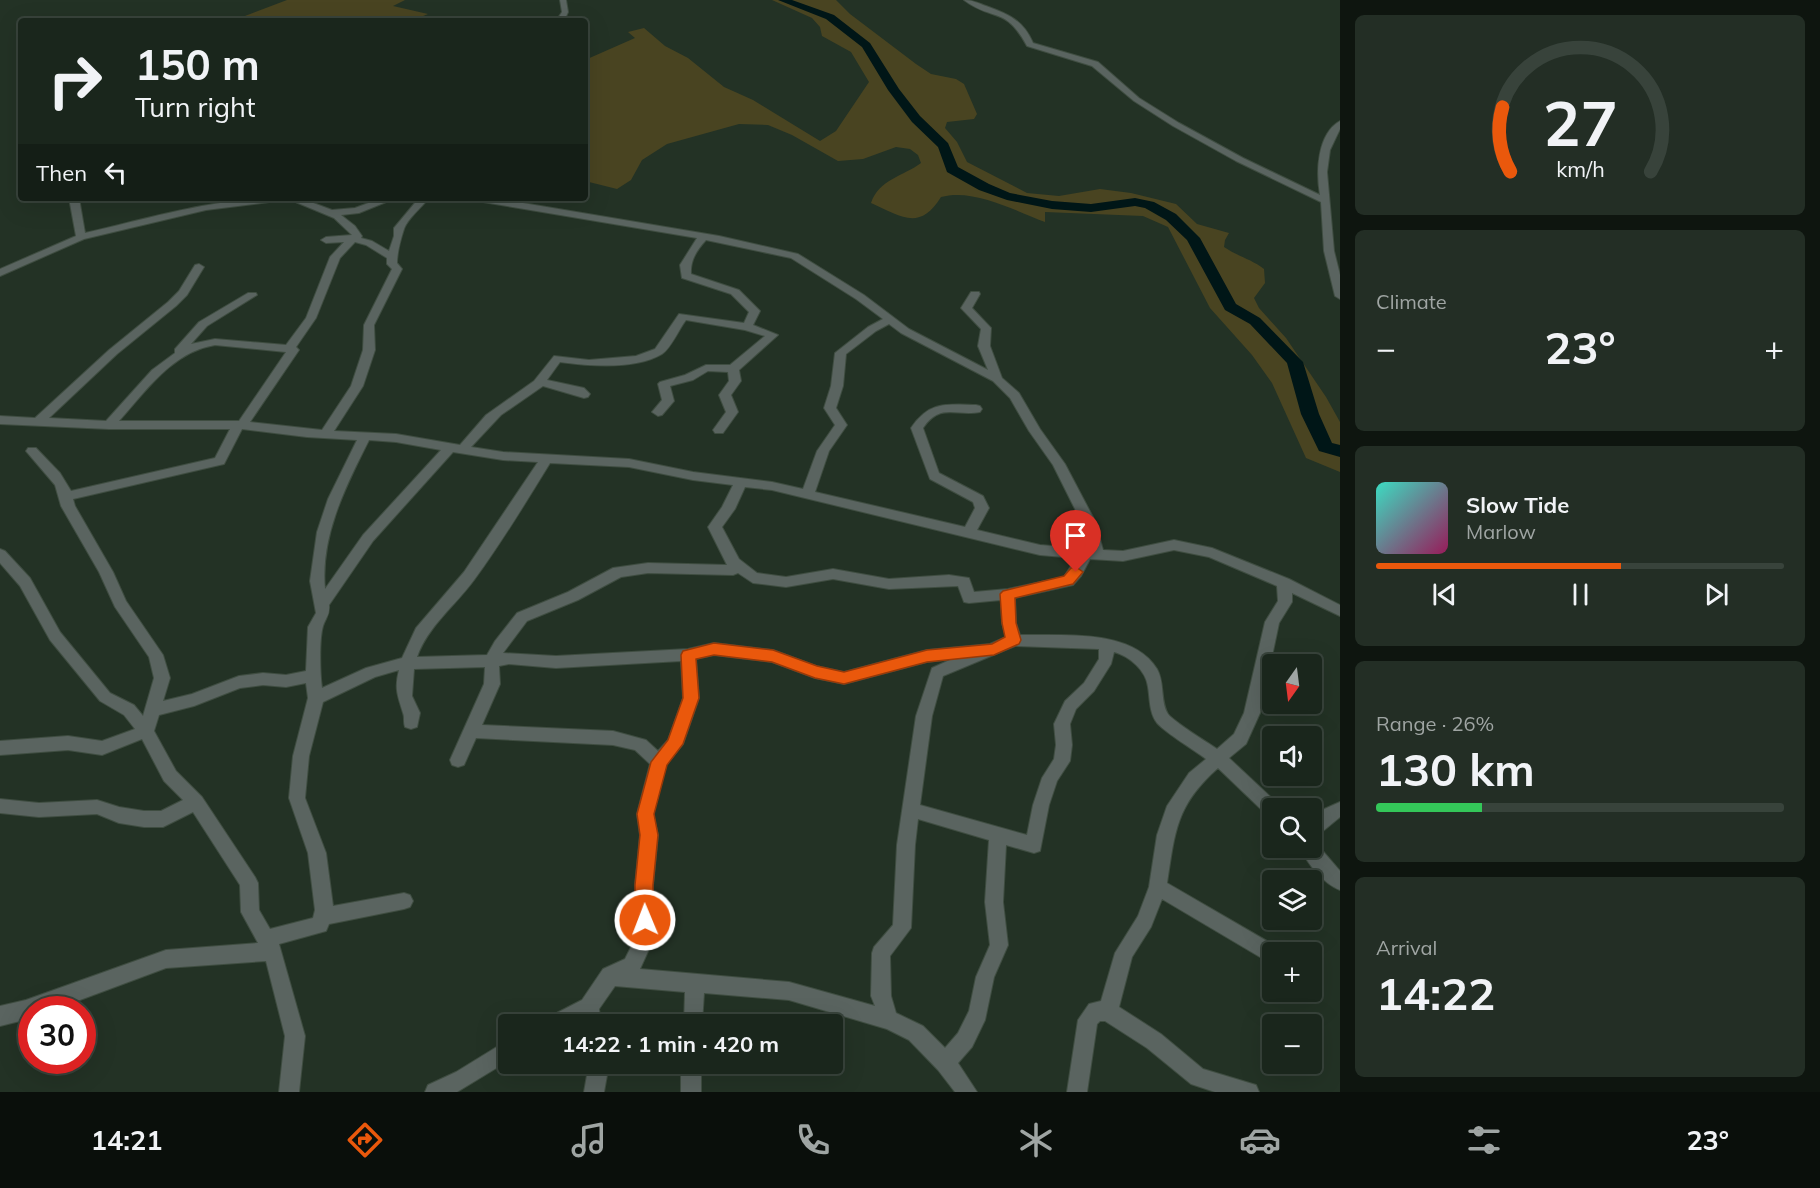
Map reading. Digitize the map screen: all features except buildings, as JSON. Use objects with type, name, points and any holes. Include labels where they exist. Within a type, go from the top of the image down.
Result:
[{"type":"street","points":[[562,18],[565,12],[563,0]]},
{"type":"street","points":[[967,0],[1014,19],[1025,31],[1030,44],[1059,51],[1097,65],[1117,80],[1126,92],[1195,136],[1236,159],[1326,201]]},
{"type":"street","points":[[1340,124],[1328,146],[1323,169],[1329,251],[1340,296]]},
{"type":"street","points":[[75,201],[81,237]]},
{"type":"street","points":[[0,273],[81,237],[206,207],[253,201]]},
{"type":"street","points":[[289,349],[311,318],[335,257],[357,236],[353,228],[332,213],[299,201]]},
{"type":"street","points":[[332,213],[356,211],[383,201]]},
{"type":"street","points":[[326,433],[357,386],[364,369],[370,341],[369,325],[397,269],[392,264],[392,257],[399,236],[399,228],[422,201]]},
{"type":"street","points":[[494,201],[703,237],[794,256],[860,297],[890,320],[960,361],[997,379],[1015,396],[1059,464],[1088,521],[1092,554],[1068,580],[1008,594],[969,598],[964,582],[949,580],[889,584],[833,574],[786,582],[753,578],[735,562],[715,527],[728,509],[741,482]]},
{"type":"street","points":[[703,237],[693,249],[685,265],[686,276],[735,292],[755,311],[747,327]]},
{"type":"street","points":[[326,240],[353,239],[369,243],[392,257]]},
{"type":"street","points":[[39,421],[113,352],[172,304],[183,293],[199,267]]},
{"type":"street","points":[[975,294],[966,308],[986,328],[984,346],[997,379]]},
{"type":"street","points":[[109,425],[203,324],[252,295]]},
{"type":"street","points":[[322,603],[368,537],[456,448],[510,403],[533,389],[552,362],[558,358],[589,363],[638,359],[659,351],[683,316],[747,327],[773,335],[734,369],[706,368],[689,378],[664,384],[668,401],[658,412]]},
{"type":"street","points":[[807,494],[823,452],[841,425],[830,408],[837,386],[841,353],[872,329],[890,320]]},
{"type":"street","points":[[68,496],[220,461],[240,425],[293,350],[214,342],[197,345],[176,354]]},
{"type":"street","points":[[719,430],[732,412],[725,395],[735,381],[734,369]]},
{"type":"street","points":[[540,382],[580,391],[584,394]]},
{"type":"street","points":[[969,533],[982,508],[978,499],[934,476],[917,428],[924,417],[942,407],[976,409]]},
{"type":"street","points":[[0,420],[109,425],[240,425],[366,435],[503,456],[629,463],[693,476],[807,494],[1040,550],[1123,556],[1174,545],[1212,553],[1284,583],[1340,611]]},
{"type":"street","points":[[0,1016],[26,1010],[166,959],[269,945],[320,925],[324,910],[317,853],[297,798],[301,756],[316,698],[313,675],[315,627],[323,613],[317,592],[322,536],[338,489],[366,435]]},
{"type":"street","points":[[32,451],[59,481],[68,496],[68,506],[106,572],[120,603],[156,655],[162,678],[146,731]]},
{"type":"street","points":[[411,722],[412,714],[406,706],[403,688],[409,656],[415,648],[418,636],[456,594],[503,530],[546,459]]},
{"type":"street","points":[[0,554],[25,582],[54,636],[105,697],[129,710],[146,731],[170,776],[196,802],[249,883],[250,912],[269,945],[295,1036],[289,1092]]},
{"type":"street","points":[[458,760],[463,744],[472,731],[492,684],[492,661],[510,630],[522,616],[573,596],[618,572],[648,568],[733,570],[735,562]]},
{"type":"street","points":[[1108,1011],[1124,953],[1144,921],[1158,887],[1166,835],[1175,806],[1195,778],[1240,739],[1252,713],[1272,621],[1285,602],[1284,583]]},
{"type":"street","points":[[1008,594],[1009,623],[1014,640]]},
{"type":"street","points":[[889,1020],[881,996],[881,953],[902,928],[906,845],[924,716],[937,672],[1014,640],[1107,644],[1130,651],[1151,672],[1162,718],[1219,759],[1262,801]]},
{"type":"street","points":[[911,810],[1034,845],[1041,804],[1050,778],[1062,761],[1062,724],[1070,705],[1089,687],[1106,660],[1107,644]]},
{"type":"street","points":[[316,698],[370,672],[388,666],[409,664],[492,661],[509,658],[556,662],[688,655],[714,649],[773,656],[815,672],[844,678],[927,656],[994,649]]},
{"type":"street","points":[[591,1014],[610,976],[632,966],[645,938],[644,885],[649,835],[645,814],[659,762],[675,744],[691,698],[688,655]]},
{"type":"street","points":[[153,710],[194,700],[239,682],[263,679],[286,681],[313,675]]},
{"type":"street","points":[[0,748],[68,742],[102,748],[146,731]]},
{"type":"street","points":[[472,731],[613,738],[640,745],[659,762]]},
{"type":"street","points":[[0,806],[39,810],[98,807],[119,815],[163,819],[196,802]]},
{"type":"street","points":[[1322,821],[1340,809]]},
{"type":"street","points":[[945,1063],[965,1040],[978,1013],[985,977],[999,945],[994,902],[999,835]]},
{"type":"street","points":[[1317,858],[1340,882]]},
{"type":"street","points":[[1158,887],[1262,948]]},
{"type":"street","points":[[322,917],[404,901]]},
{"type":"street","points":[[610,976],[789,991],[889,1020],[916,1033],[945,1063],[967,1092]]},
{"type":"street","points":[[693,1014],[694,984]]},
{"type":"street","points":[[1077,1092],[1088,1020],[1096,1011],[1108,1011],[1154,1041],[1198,1077],[1249,1092]]},
{"type":"street","points":[[435,1092],[463,1079],[498,1056]]},
{"type":"street","points":[[594,1092],[597,1074]]},
{"type":"street","points":[[691,1074],[692,1092]]},
{"type":"shaded area","points":[[287,0],[405,0],[393,6],[428,14],[418,18],[240,18]]},
{"type":"shaded area","points":[[772,0],[836,0],[850,14],[931,74],[956,79],[964,84],[977,114],[974,119],[947,122],[945,128],[957,142],[967,162],[1027,193],[1059,196],[1100,189],[1131,193],[1176,204],[1197,224],[1229,233],[1224,247],[1264,269],[1265,283],[1254,298],[1259,308],[1286,338],[1340,422],[1340,472],[1306,458],[1272,383],[1252,355],[1210,308],[1168,227],[1143,216],[1045,212],[1045,222],[994,202],[954,195],[941,197],[925,215],[909,218],[871,203],[886,183],[921,163],[918,155],[910,149],[896,147],[863,159],[838,161],[792,135],[768,125],[739,124],[667,144],[642,160],[631,180],[617,189],[588,182],[588,59],[635,38],[628,32],[644,28],[665,46],[688,58],[724,87],[753,100],[820,141],[836,131],[869,82],[851,52],[822,36],[820,27],[812,18]]},
{"type":"waterway","points":[[783,0],[830,17],[866,45],[894,90],[916,119],[944,146],[952,169],[984,187],[1007,196],[1052,205],[1091,208],[1135,202],[1149,205],[1171,217],[1193,238],[1230,307],[1255,321],[1295,362],[1310,414],[1325,447],[1340,451]]},
{"type":"route","points":[[645,920],[644,885],[649,835],[645,814],[659,762],[675,744],[691,698],[688,655],[714,649],[773,656],[805,666],[815,672],[844,678],[927,656],[994,649],[1014,640],[1009,623],[1008,594],[1068,580],[1076,572]]}]
